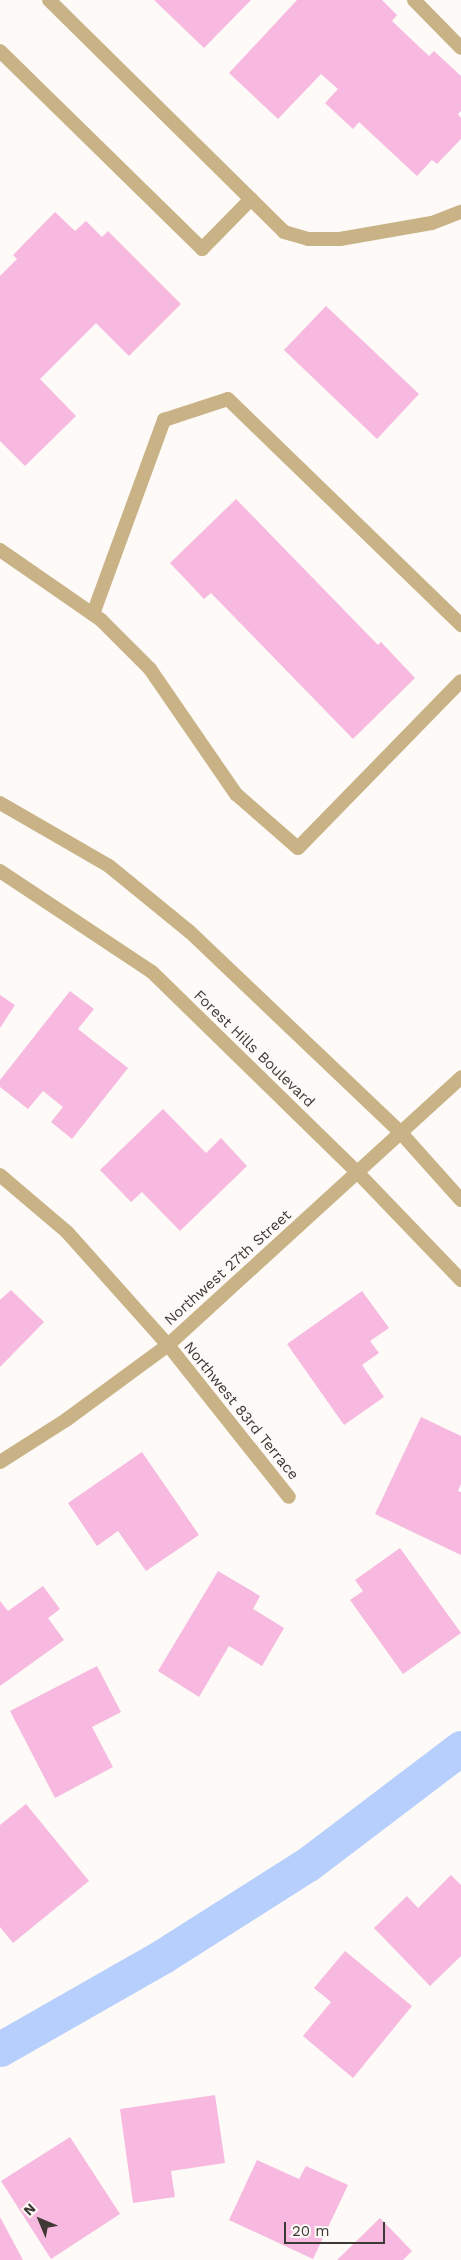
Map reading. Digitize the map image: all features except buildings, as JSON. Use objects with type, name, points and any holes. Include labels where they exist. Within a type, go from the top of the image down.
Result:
[{"type":"street","points":[[49,0],[284,232],[308,239],[340,239],[432,223],[461,212]]},
{"type":"street","points":[[414,0],[461,48]]},
{"type":"street","points":[[0,51],[202,249],[251,199]]},
{"type":"street","points":[[93,614],[164,420],[228,399],[461,625]]},
{"type":"street","points":[[0,550],[93,614],[150,669],[236,794],[298,848],[461,681]]},
{"type":"street","points":[[0,803],[110,866],[190,932],[401,1133],[461,1200]]},
{"type":"street","name":"Forest Hills Boulevard","points":[[0,871],[152,972],[358,1173],[461,1280]]},
{"type":"street","name":"Northwest 27th Street","points":[[0,1462],[66,1420],[168,1345],[461,1077]]},
{"type":"street","name":"Northwest 83rd Terrace","points":[[0,1175],[67,1232],[168,1345],[289,1496]]},
{"type":"waterway","points":[[0,2049],[163,1956],[308,1864],[461,1748]]}]
